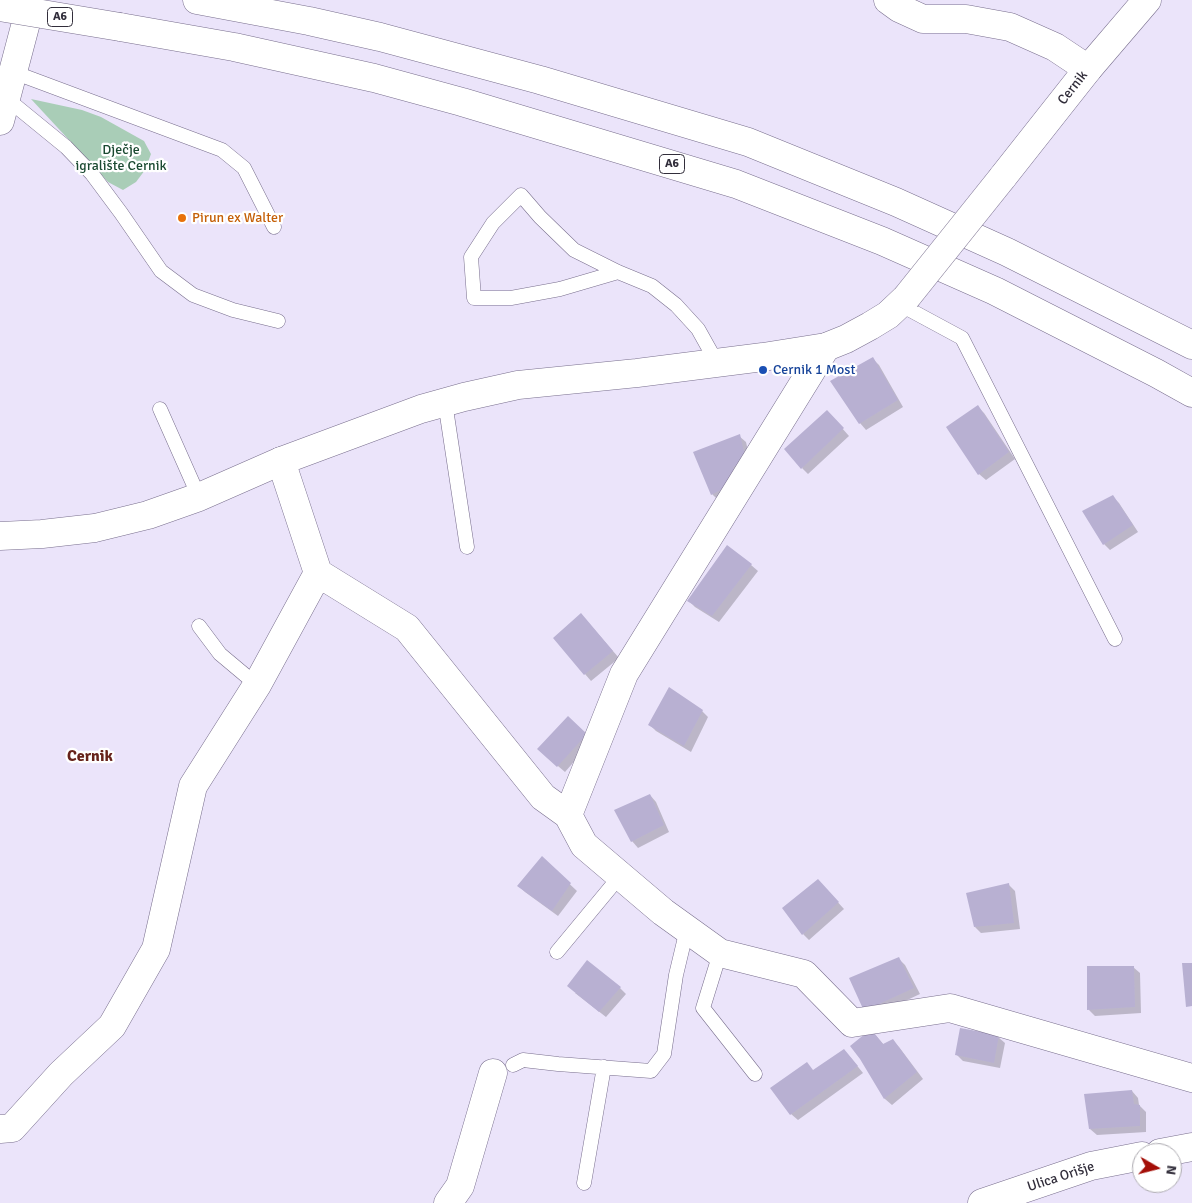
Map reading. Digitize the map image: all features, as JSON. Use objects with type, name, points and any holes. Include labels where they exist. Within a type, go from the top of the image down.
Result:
[{"type":"main road","points":[[6,97],[32,0]]},
{"type":"main road","points":[[197,0],[309,21],[380,37],[540,80],[748,142],[896,202],[1007,252],[1192,345]]},
{"type":"main road","points":[[888,0],[923,19],[966,20],[1010,27],[1055,47],[1088,69]]},
{"type":"main road","name":"Cernik","points":[[0,536],[42,534],[95,528],[148,515],[199,497],[281,460],[420,409],[518,385],[637,373],[763,357],[826,347],[846,339],[888,315],[903,301],[1088,69],[1147,0]]},
{"type":"main road","name":"A6","points":[[0,7],[234,47],[374,78],[472,105],[736,184],[882,241],[995,291],[1192,392]]},
{"type":"main road","points":[[0,24],[62,34],[117,27]]},
{"type":"main road","points":[[568,815],[624,674],[826,347]]},
{"type":"main road","points":[[281,460],[318,573],[407,628],[543,797],[568,815],[584,845],[663,912],[720,953],[804,974],[852,1023],[950,1008],[1192,1078]]},
{"type":"main road","points":[[0,1129],[12,1128],[60,1074],[112,1026],[156,949],[193,786],[257,686],[318,573]]},
{"type":"main road","points":[[448,1203],[460,1186],[503,1069]]},
{"type":"main road","name":"Ulica Orišje","points":[[982,1203],[1091,1166],[1132,1158]]},
{"type":"lane","points":[[6,97],[222,150],[244,168],[274,227]]},
{"type":"lane","points":[[6,97],[66,147],[92,174],[161,271],[193,295],[233,310],[278,321]]},
{"type":"lane","points":[[618,272],[560,289],[512,298],[474,298],[471,257],[493,223],[521,195],[540,217],[574,250],[618,272],[652,286],[676,305],[698,329],[717,362]]},
{"type":"lane","points":[[903,301],[962,338],[1114,638]]},
{"type":"lane","points":[[445,402],[467,547]]},
{"type":"lane","points":[[160,409],[199,497]]},
{"type":"lane","points":[[200,626],[220,654],[257,686]]},
{"type":"lane","points":[[557,952],[620,876]]},
{"type":"lane","points":[[503,1069],[523,1060],[651,1071],[664,1054],[676,975],[686,929]]},
{"type":"lane","points":[[720,953],[703,1008],[756,1074]]},
{"type":"lane","points":[[584,1183],[604,1067]]},
{"type":"green space","name":"Dječje igralište Cernik","points":[[31,99],[82,110],[101,117],[144,141],[151,154],[145,170],[136,182],[123,190],[108,182]]},
{"type":"building","points":[[873,357],[898,400],[859,424],[830,381]]},
{"type":"building","points":[[978,405],[1009,452],[978,475],[946,427]]},
{"type":"building","points":[[827,410],[844,428],[801,469],[784,449]]},
{"type":"building","points":[[740,434],[746,461],[733,467],[738,481],[711,495],[693,452]]},
{"type":"building","points":[[1113,495],[1133,525],[1103,545],[1082,511]]},
{"type":"building","points":[[727,545],[752,564],[712,616],[687,601]]},
{"type":"building","points":[[581,613],[613,651],[584,675],[553,638]]},
{"type":"building","points":[[669,687],[703,710],[684,746],[648,725]]},
{"type":"building","points":[[568,716],[587,734],[557,767],[537,749]]},
{"type":"building","points":[[650,794],[664,825],[631,842],[614,810]]},
{"type":"building","points":[[542,856],[571,883],[552,911],[517,886]]},
{"type":"building","points":[[818,879],[839,902],[802,935],[782,908]]},
{"type":"building","points":[[1009,883],[1014,923],[974,927],[966,893]]},
{"type":"building","points":[[899,957],[914,988],[864,1011],[849,978]]},
{"type":"building","points":[[587,960],[621,987],[599,1012],[567,986]]},
{"type":"building","points":[[1182,963],[1192,963],[1192,1006],[1186,1007]]},
{"type":"building","points":[[1087,966],[1134,966],[1135,1007],[1087,1010]]},
{"type":"building","points":[[960,1028],[999,1035],[994,1063],[955,1055]]},
{"type":"building","points":[[871,1029],[883,1044],[893,1039],[917,1072],[884,1099],[850,1046]]},
{"type":"building","points":[[844,1049],[858,1066],[790,1115],[770,1088],[807,1062],[813,1070]]},
{"type":"building","points":[[1132,1090],[1134,1104],[1140,1105],[1140,1126],[1089,1129],[1084,1094]]},
{"type":"place","name":"Pirun ex Walter","points":[[182,218]]},
{"type":"place","name":"Cernik 1 Most","points":[[763,370]]},
{"type":"district","name":"Cernik","points":[[90,757]]}]
